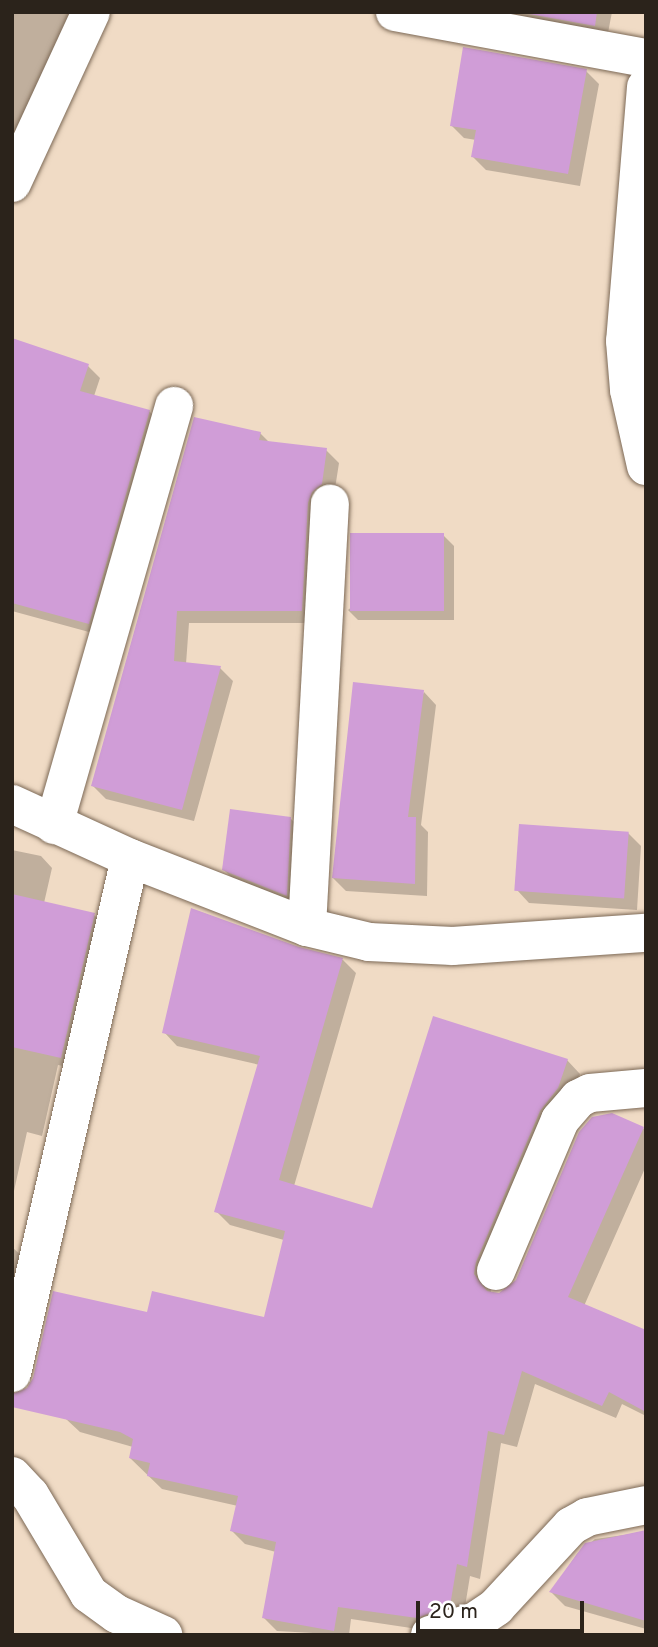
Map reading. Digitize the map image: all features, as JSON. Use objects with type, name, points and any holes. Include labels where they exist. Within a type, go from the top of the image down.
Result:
[{"type":"street","points":[[12,183],[91,12]]},
{"type":"street","points":[[395,12],[646,58]]},
{"type":"street","points":[[646,87],[625,341],[629,390],[646,466]]},
{"type":"street","points":[[54,825],[174,405]]},
{"type":"street","points":[[307,927],[330,503]]},
{"type":"street","points":[[12,804],[130,858],[307,927],[369,942],[453,946],[646,933]]},
{"type":"street","points":[[12,1373],[130,858]]},
{"type":"street","points":[[496,1271],[560,1119],[578,1099],[590,1093],[646,1087]]},
{"type":"street","points":[[12,1476],[30,1495],[89,1594],[117,1614],[163,1635]]},
{"type":"street","points":[[430,1635],[474,1622],[496,1607],[570,1527],[587,1517],[646,1505]]},
{"type":"building","points":[[518,12],[597,12],[595,26]]},
{"type":"building","points":[[463,47],[587,69],[568,174],[471,157],[476,130],[450,126]]},
{"type":"building","points":[[12,338],[89,364],[80,391],[150,410],[89,624],[12,603]]},
{"type":"building","points":[[194,417],[261,432],[259,440],[327,448],[322,484],[312,492],[308,503],[302,611],[177,611],[174,661],[221,666],[182,810],[91,786]]},
{"type":"building","points":[[350,533],[444,533],[444,611],[350,611]]},
{"type":"building","points":[[353,682],[424,690],[408,817],[416,817],[415,884],[332,878]]},
{"type":"building","points":[[230,809],[291,817],[287,896],[222,870]]},
{"type":"building","points":[[519,824],[629,832],[624,899],[514,891]]},
{"type":"building","points":[[12,894],[95,913],[61,1058],[12,1047]]},
{"type":"building","points":[[191,908],[299,947],[343,958],[279,1180],[372,1208],[433,1016],[568,1059],[558,1088],[540,1111],[476,1262],[474,1274],[487,1291],[499,1293],[516,1280],[579,1132],[592,1117],[612,1113],[644,1127],[568,1297],[646,1330],[646,1412],[609,1392],[602,1406],[522,1371],[504,1435],[488,1431],[467,1567],[457,1564],[450,1606],[417,1618],[338,1607],[334,1631],[262,1618],[276,1542],[230,1531],[238,1496],[147,1476],[150,1463],[129,1458],[133,1439],[120,1432],[12,1407],[12,1394],[27,1388],[33,1378],[53,1291],[147,1312],[152,1291],[264,1317],[285,1231],[214,1212],[260,1056],[162,1033]]},
{"type":"building","points":[[646,1530],[646,1621],[549,1592],[585,1543]]}]
